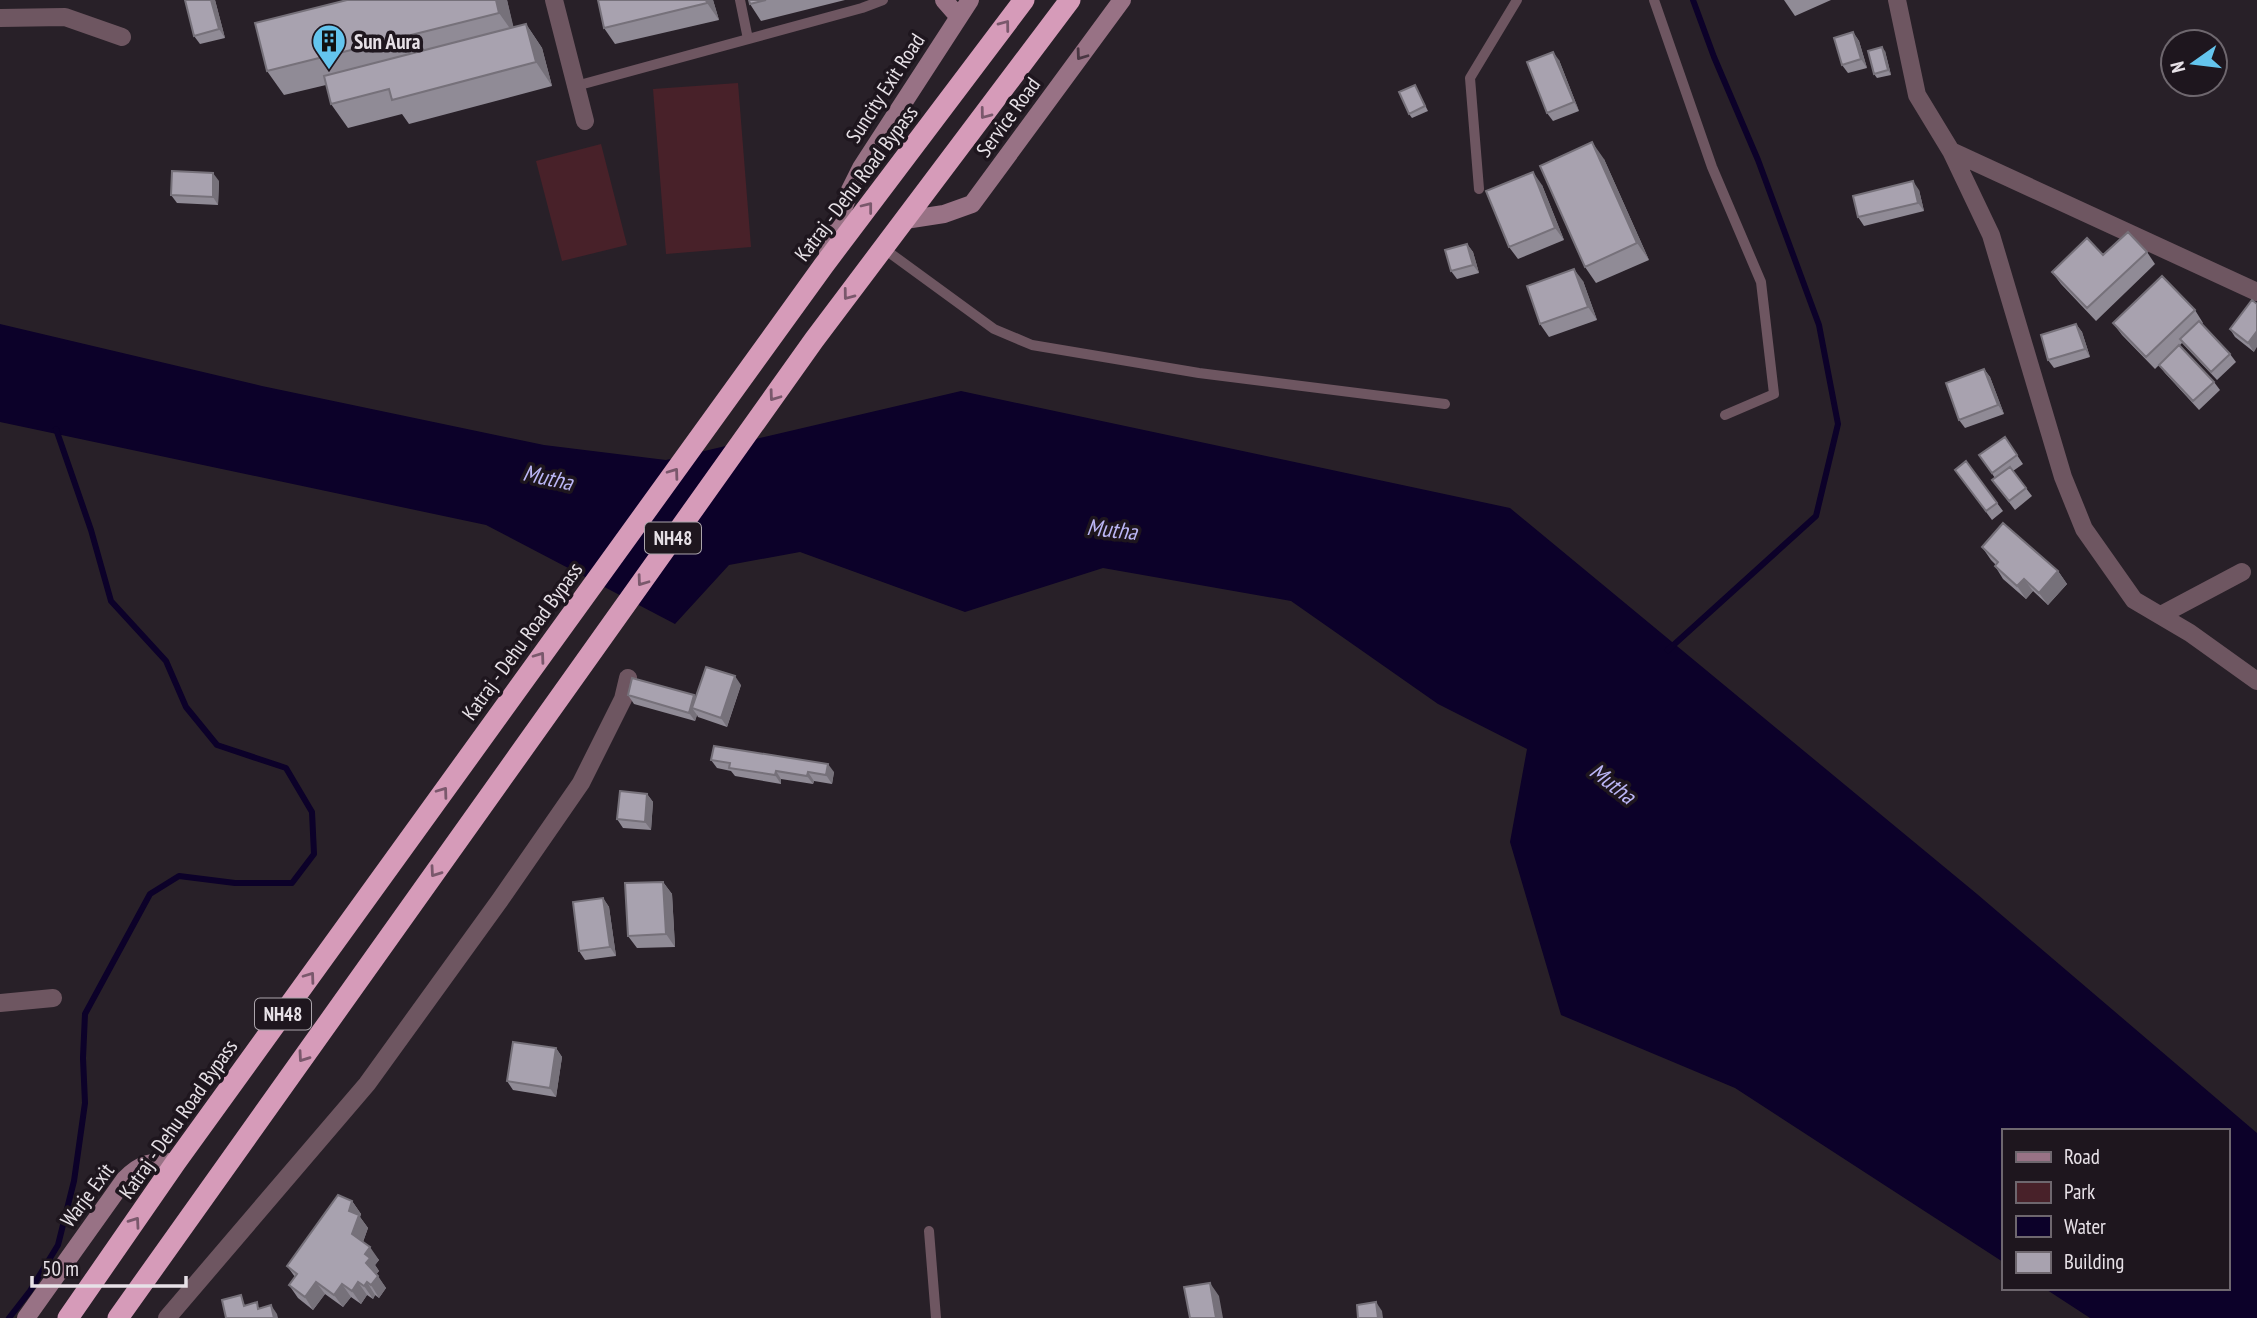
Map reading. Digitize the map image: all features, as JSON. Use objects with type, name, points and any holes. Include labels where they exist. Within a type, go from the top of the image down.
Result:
[{"type":"highway","name":"Katraj - Dehu Road Bypass","points":[[68,1318],[176,1161],[824,265],[1024,0]]},
{"type":"highway","name":"NH48","points":[[118,1318],[814,340],[1070,0]]},
{"type":"street","points":[[554,0],[585,121]]},
{"type":"street","points":[[944,0],[958,16],[970,0]]},
{"type":"street","name":"Service Road","points":[[905,220],[944,214],[972,204],[1122,0]]},
{"type":"street","points":[[1897,0],[1917,95],[1951,151],[1992,235],[2063,477],[2084,529],[2134,600],[2190,633],[2257,681]]},
{"type":"street","name":"Suncity Exit Road","points":[[824,265],[850,190],[861,167],[958,16]]},
{"type":"street","points":[[0,18],[65,17],[122,37]]},
{"type":"street","points":[[1951,151],[2257,292]]},
{"type":"street","points":[[2161,615],[2242,572]]},
{"type":"street","points":[[167,1318],[375,1073],[581,783],[623,699],[628,678]]},
{"type":"street","points":[[0,1003],[53,998]]},
{"type":"street","name":"Warje Exit","points":[[26,1318],[125,1179],[138,1167],[151,1162],[176,1161]]},
{"type":"lane","points":[[740,0],[748,39]]},
{"type":"lane","points":[[576,86],[883,0]]},
{"type":"lane","points":[[1479,189],[1470,78],[1517,0]]},
{"type":"lane","points":[[1654,0],[1712,167],[1761,282],[1774,394],[1725,415]]},
{"type":"lane","points":[[883,248],[994,329],[1032,345],[1199,373],[1445,404]]},
{"type":"lane","points":[[929,1231],[936,1318]]},
{"type":"green space","points":[[738,83],[751,247],[666,254],[653,89]]},
{"type":"green space","points":[[601,144],[627,245],[562,261],[536,161]]},
{"type":"water","name":"Mutha","points":[[0,324],[262,386],[544,445],[666,460],[961,391],[1510,508],[1977,894],[2257,1133],[2257,1318],[2090,1318],[2047,1290],[2229,1290],[2229,1129],[2002,1129],[2002,1261],[1735,1088],[1561,1015],[1510,842],[1527,749],[1438,704],[1291,601],[1103,568],[965,612],[800,552],[729,565],[675,624],[486,525],[0,422]]},
{"type":"building","points":[[185,0],[211,0],[219,29],[194,36]]},
{"type":"building","points":[[347,0],[496,0],[499,13],[267,71],[255,23]]},
{"type":"building","points":[[598,0],[706,0],[707,3],[604,28]]},
{"type":"building","points":[[749,0],[766,0],[750,4]]},
{"type":"building","points":[[526,24],[536,62],[392,100],[389,89],[331,104],[324,76]]},
{"type":"building","points":[[1853,32],[1861,59],[1842,65],[1834,38]]},
{"type":"building","points":[[1882,47],[1888,70],[1874,74],[1868,51]]},
{"type":"building","points":[[1553,52],[1574,102],[1547,113],[1527,62]]},
{"type":"building","points":[[1415,85],[1425,106],[1409,114],[1399,92]]},
{"type":"building","points":[[1592,142],[1637,243],[1585,267],[1540,166]]},
{"type":"building","points":[[172,171],[213,173],[213,197],[171,195]]},
{"type":"building","points":[[1533,172],[1555,228],[1509,247],[1486,191]]},
{"type":"building","points":[[1913,181],[1918,203],[1858,217],[1853,196]]},
{"type":"building","points":[[2128,232],[2147,252],[2087,308],[2052,272],[2087,238],[2103,255]]},
{"type":"building","points":[[1467,244],[1473,265],[1451,271],[1445,250]]},
{"type":"building","points":[[1574,269],[1588,307],[1540,324],[1527,286]]},
{"type":"building","points":[[2162,276],[2195,310],[2146,357],[2113,323]]},
{"type":"building","points":[[2252,300],[2257,304],[2257,331],[2248,343],[2230,329]]},
{"type":"building","points":[[2199,321],[2230,354],[2211,372],[2180,339]]},
{"type":"building","points":[[2076,324],[2085,349],[2048,360],[2041,335]]},
{"type":"building","points":[[2179,345],[2214,382],[2193,401],[2159,365]]},
{"type":"building","points":[[1984,369],[1998,405],[1959,420],[1946,383]]},
{"type":"building","points":[[2005,437],[2017,455],[1992,473],[1979,455]]},
{"type":"building","points":[[1966,461],[1997,503],[1986,511],[1955,470]]},
{"type":"building","points":[[2010,467],[2026,488],[2009,501],[1992,480]]},
{"type":"building","points":[[2003,523],[2058,571],[2039,593],[2024,579],[2017,586],[1995,566],[1998,562],[1982,547]]},
{"type":"building","points":[[706,667],[735,676],[721,718],[692,708]]},
{"type":"building","points":[[632,678],[694,695],[689,713],[628,695]]},
{"type":"building","points":[[714,746],[828,764],[826,775],[808,772],[807,776],[776,771],[775,775],[729,768],[730,763],[711,760]]},
{"type":"building","points":[[620,791],[647,794],[645,822],[617,819]]},
{"type":"building","points":[[663,882],[666,934],[628,936],[625,883]]},
{"type":"building","points":[[603,898],[610,947],[579,951],[573,902]]},
{"type":"building","points":[[513,1042],[556,1048],[550,1088],[507,1081]]},
{"type":"building","points":[[338,1195],[352,1201],[349,1211],[359,1215],[352,1234],[370,1247],[365,1254],[370,1258],[366,1263],[378,1276],[371,1285],[367,1282],[364,1286],[358,1282],[352,1291],[342,1284],[334,1295],[316,1282],[305,1297],[289,1285],[297,1274],[287,1266]]},
{"type":"building","points":[[1210,1283],[1216,1318],[1190,1318],[1184,1287]]},
{"type":"building","points":[[241,1295],[244,1306],[257,1302],[258,1309],[271,1305],[274,1318],[226,1318],[222,1300]]},
{"type":"building","points":[[1376,1302],[1378,1318],[1358,1318],[1357,1305]]},
{"type":"waterway","points":[[1668,650],[1816,516],[1838,424],[1819,325],[1758,160],[1693,0]]},
{"type":"waterway","points":[[9,1318],[30,1291],[58,1245],[74,1181],[85,1103],[85,1014],[150,894],[179,876],[235,883],[292,883],[314,854],[312,812],[286,768],[217,745],[186,707],[166,661],[111,601],[91,530],[56,429]]},
{"type":"place","name":"Sun Aura","points":[[329,71]]}]
